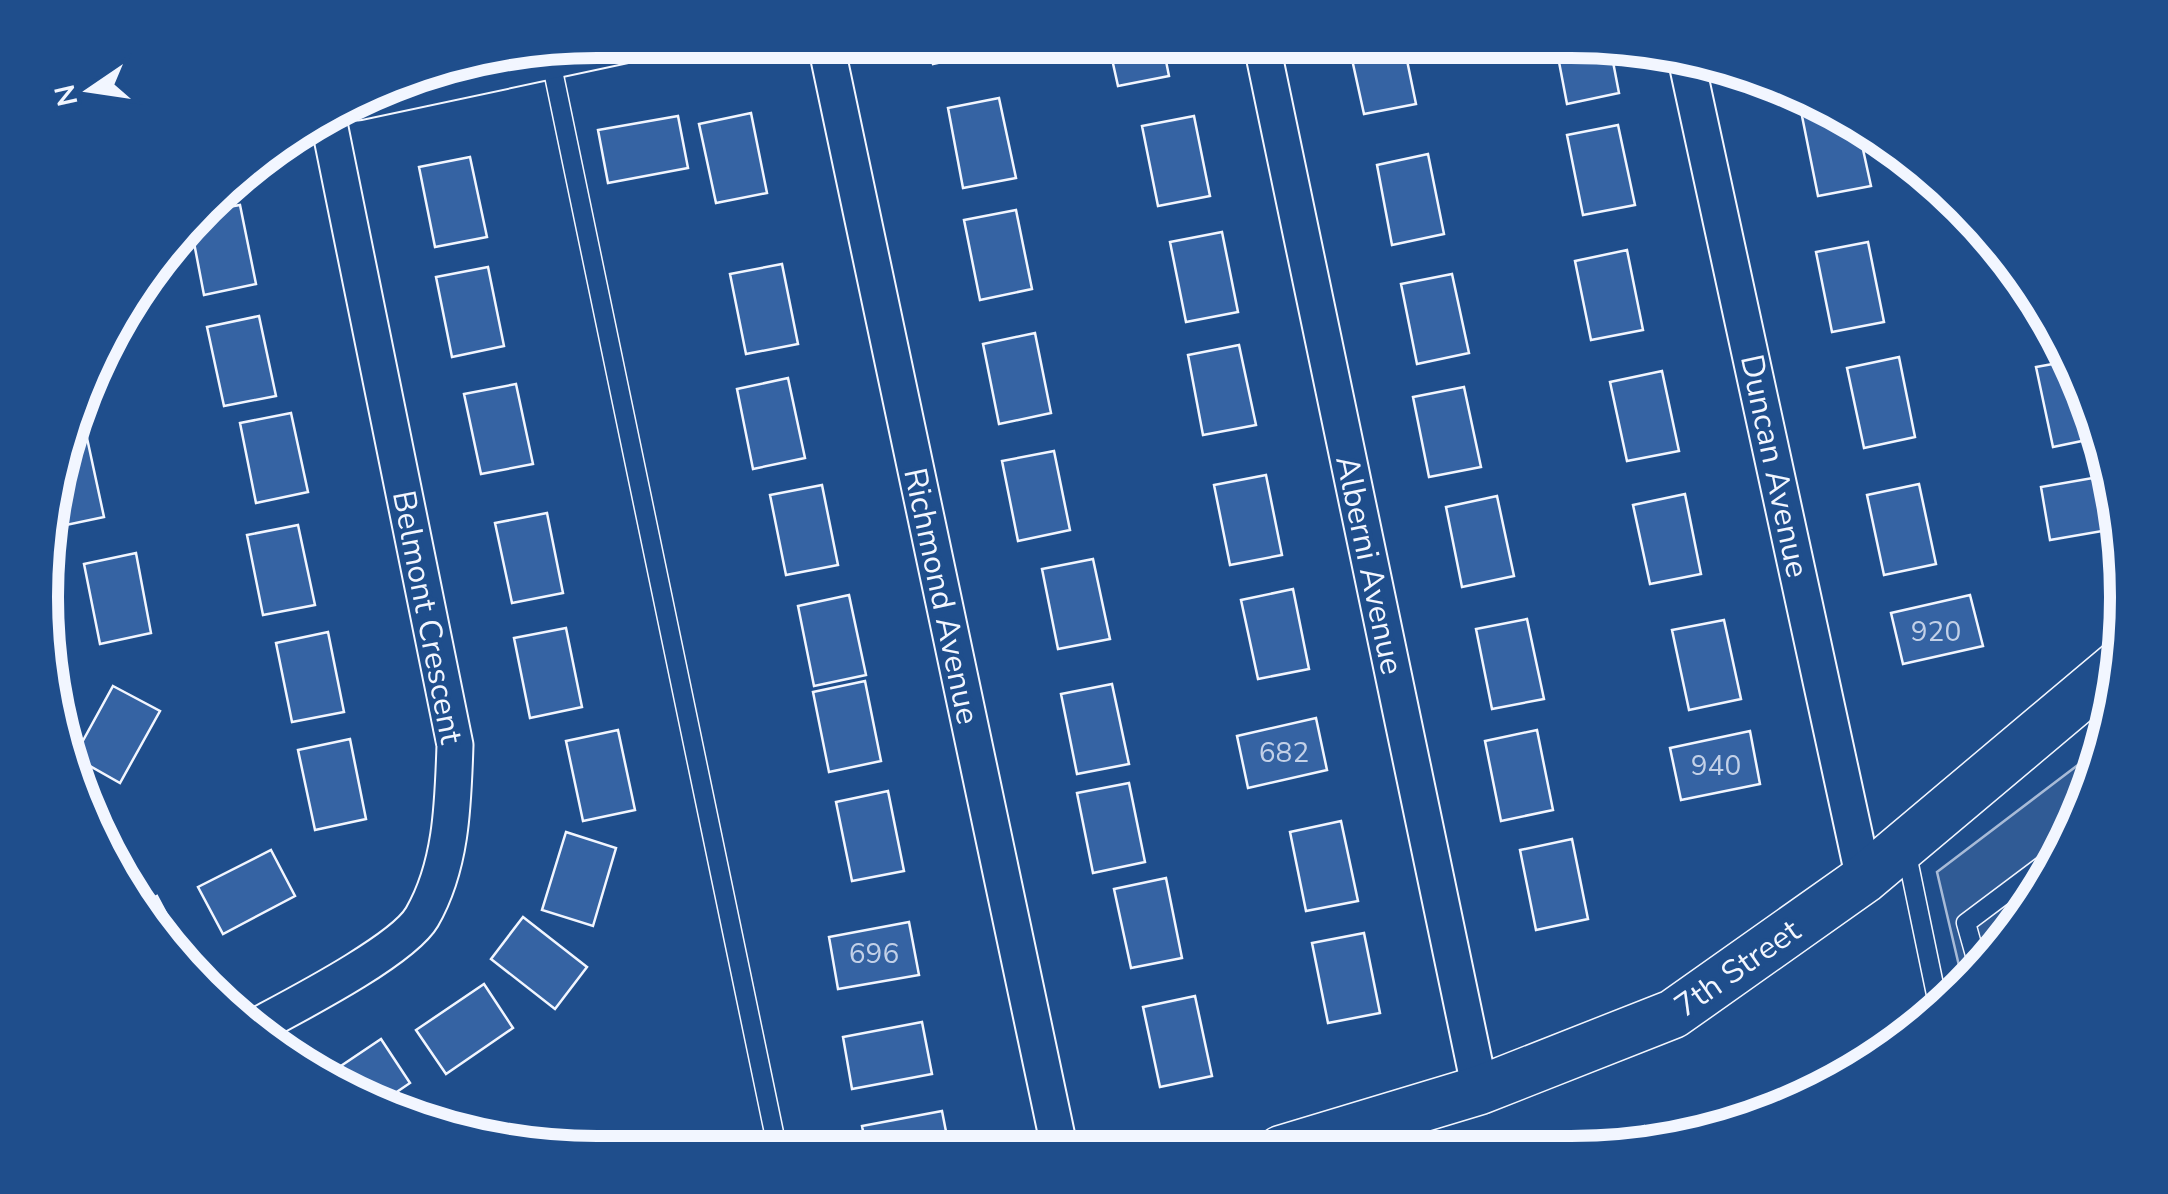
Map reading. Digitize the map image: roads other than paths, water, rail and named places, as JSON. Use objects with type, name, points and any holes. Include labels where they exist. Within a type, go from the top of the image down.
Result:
[{"type":"street","name":"Richmond Avenue","points":[[829,58],[1057,1136]]},
{"type":"street","name":"Alberni Avenue","points":[[1265,58],[1480,1090]]},
{"type":"street","points":[[413,90],[558,59]]},
{"type":"street","name":"Duncan Avenue","points":[[1689,71],[1864,879]]},
{"type":"street","name":"Belmont Crescent","points":[[265,1022],[352,974],[420,920],[452,832],[456,745],[330,128]]},
{"type":"street","name":"7th Street","points":[[1328,1136],[1480,1090],[1672,1014],[1864,879],[2104,677]]},
{"type":"lane","points":[[550,61],[775,1136]]},
{"type":"lane","points":[[1904,844],[1936,994]]},
{"type":"lane","points":[[1975,955],[1966,922],[2036,870]]}]
